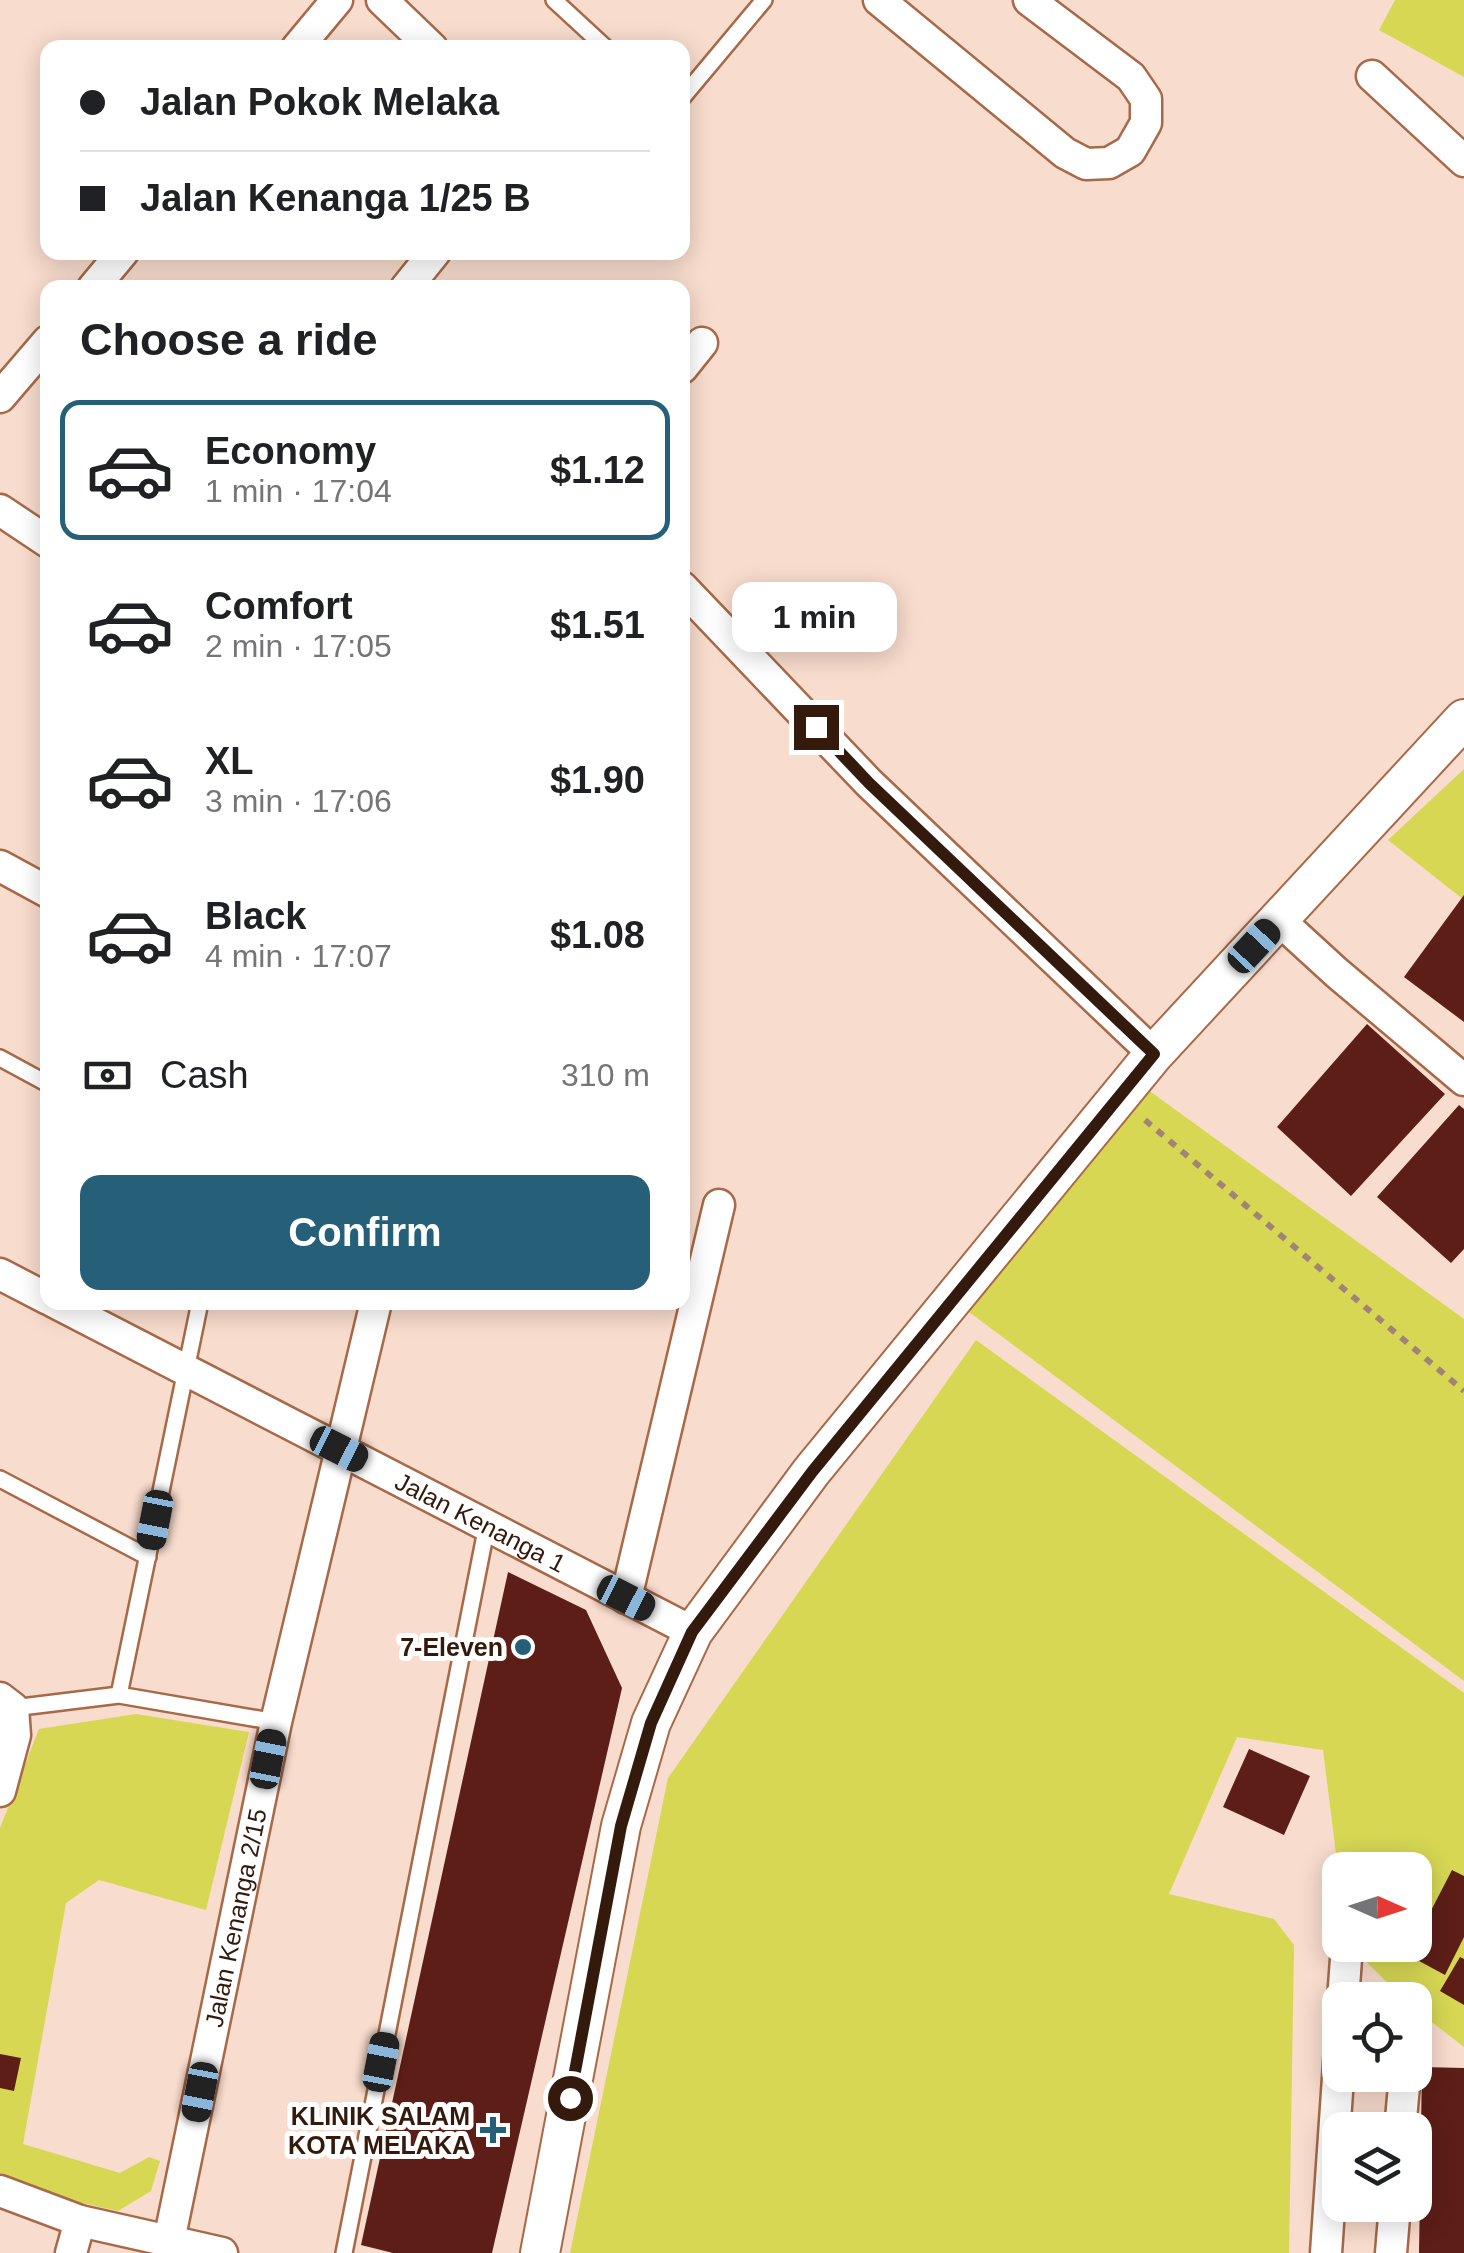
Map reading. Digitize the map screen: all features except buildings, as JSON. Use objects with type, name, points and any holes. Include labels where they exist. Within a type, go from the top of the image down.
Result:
[{"type":"street","points":[[303,40],[337,0]]},
{"type":"street","points":[[382,0],[424,40]]},
{"type":"street","points":[[879,0],[1065,154],[1086,164],[1109,163],[1130,151],[1146,123],[1146,99],[1131,77],[1029,0]]},
{"type":"street","points":[[1372,76],[1464,161]]},
{"type":"street","points":[[100,280],[116,260]]},
{"type":"street","points":[[412,280],[429,260]]},
{"type":"street","points":[[690,358],[702,343]]},
{"type":"street","points":[[0,398],[40,351]]},
{"type":"street","points":[[0,510],[40,537]]},
{"type":"street","points":[[690,595],[869,783],[1154,1054]]},
{"type":"street","points":[[540,2253],[621,1826],[651,1723],[692,1632],[812,1472],[1154,1054],[1464,719]]},
{"type":"street","points":[[0,866],[40,888]]},
{"type":"street","points":[[1280,920],[1464,1080]]},
{"type":"street","points":[[626,1598],[718,1206]]},
{"type":"street","name":"Jalan Kenanga 1","points":[[0,1274],[40,1295]]},
{"type":"street","name":"Jalan Kenanga 1","points":[[68,1310],[692,1632]]},
{"type":"street","name":"Jalan Kenanga 2/15","points":[[170,2241],[276,1722],[374,1310]]},
{"type":"street","points":[[0,1791],[15,1735],[6,1703]]},
{"type":"street","points":[[1326,2253],[1337,2092]]},
{"type":"street","points":[[0,2191],[80,2221],[213,2252]]},
{"type":"street","points":[[72,2253],[80,2221]]},
{"type":"street","points":[[1391,2253],[1394,2222]]},
{"type":"lane","points":[[554,0],[597,40]]},
{"type":"lane","points":[[690,88],[764,0]]},
{"type":"lane","points":[[0,1058],[40,1080]]},
{"type":"lane","points":[[118,1695],[198,1310]]},
{"type":"lane","points":[[0,1478],[148,1557]]},
{"type":"lane","points":[[344,2253],[487,1525]]},
{"type":"lane","points":[[6,1703],[118,1695],[276,1722]]},
{"type":"path","points":[[1118,1098],[1464,1391]]},
{"type":"shaded area","points":[[1395,0],[1464,0],[1464,77],[1379,30]]},
{"type":"shaded area","points":[[1464,769],[1464,900],[1388,840]]},
{"type":"shaded area","points":[[1133,1079],[1464,1319],[1464,1681],[953,1300]]},
{"type":"shaded area","points":[[976,1340],[1464,1693],[1464,2047],[1432,2022],[1432,1982],[1387,1982],[1366,1962],[1432,1962],[1432,1852],[1336,1852],[1323,1750],[1237,1737],[1169,1894],[1274,1919],[1294,1945],[1289,2253],[570,2253],[668,1778]]},
{"type":"shaded area","points":[[136,1714],[249,1732],[206,1910],[99,1880],[66,1903],[23,2144],[120,2173],[149,2157],[160,2161],[151,2191],[118,2211],[12,2187],[0,2180],[0,1828],[39,1729]]},
{"type":"place","name":"7-Eleven","points":[[523,1647]]},
{"type":"place","name":"KLINIK SALAM KOTA MELAKA","points":[[493,2130]]},
{"type":"route","points":[[570,2098],[621,1826],[651,1723],[692,1632],[812,1472],[1154,1054],[869,783],[816,727]]}]
